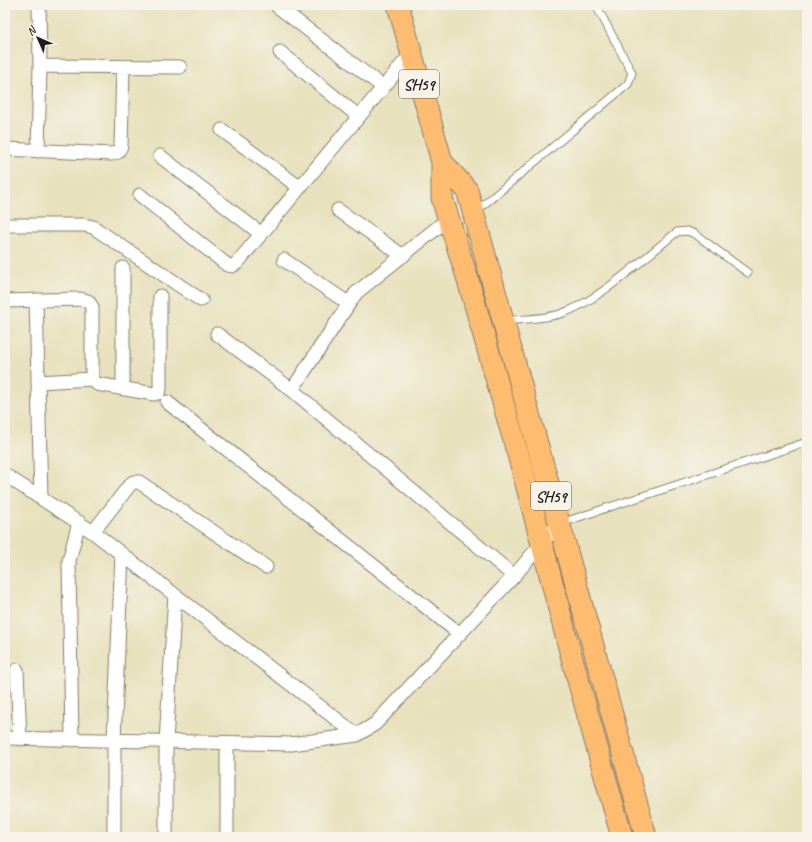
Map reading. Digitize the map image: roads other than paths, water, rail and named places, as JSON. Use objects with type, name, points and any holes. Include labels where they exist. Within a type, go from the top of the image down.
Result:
[{"type":"main road","name":"SH59","points":[[398,5],[442,162],[442,198],[468,280],[622,837]]},
{"type":"main road","name":"SH59","points":[[442,162],[467,190],[646,837]]},
{"type":"street","points":[[38,151],[40,66],[39,5]]},
{"type":"street","points":[[278,6],[383,87]]},
{"type":"street","points":[[280,52],[358,116]]},
{"type":"street","points":[[140,195],[227,265],[232,266],[237,263],[260,233],[411,54]]},
{"type":"street","points":[[40,66],[180,67]]},
{"type":"street","points":[[5,149],[112,154],[118,152],[121,146],[123,67]]},
{"type":"street","points":[[222,130],[299,187]]},
{"type":"street","points":[[160,156],[260,233]]},
{"type":"street","points":[[338,210],[403,256]]},
{"type":"street","points":[[292,390],[356,293],[448,219]]},
{"type":"street","points":[[5,225],[84,225],[93,227],[201,300]]},
{"type":"street","points":[[284,260],[348,303]]},
{"type":"street","points":[[122,268],[123,388]]},
{"type":"street","points":[[5,300],[80,299],[88,301],[92,308],[92,379],[97,384],[154,394],[158,393],[160,390],[160,296]]},
{"type":"street","points":[[36,300],[41,498]]},
{"type":"street","points":[[217,334],[292,390],[514,576]]},
{"type":"street","points":[[38,382],[92,379]]},
{"type":"street","points":[[167,402],[460,634]]},
{"type":"street","points":[[5,475],[93,532],[357,735]]},
{"type":"street","points":[[93,532],[129,486],[133,482],[139,482],[266,567]]},
{"type":"street","points":[[72,740],[69,561],[79,522]]},
{"type":"street","points":[[5,738],[291,744],[357,735],[375,724],[514,576],[559,523]]},
{"type":"street","points":[[114,837],[114,740],[122,554]]},
{"type":"street","points":[[166,837],[166,742],[174,595]]},
{"type":"street","points":[[17,670],[20,739]]},
{"type":"street","points":[[227,743],[227,837]]},
{"type":"lane","points":[[473,213],[628,84],[632,73],[596,5]]},
{"type":"lane","points":[[503,321],[561,314],[576,308],[596,296],[676,232],[688,231],[695,234],[748,273]]},
{"type":"lane","points":[[559,523],[807,442]]}]
